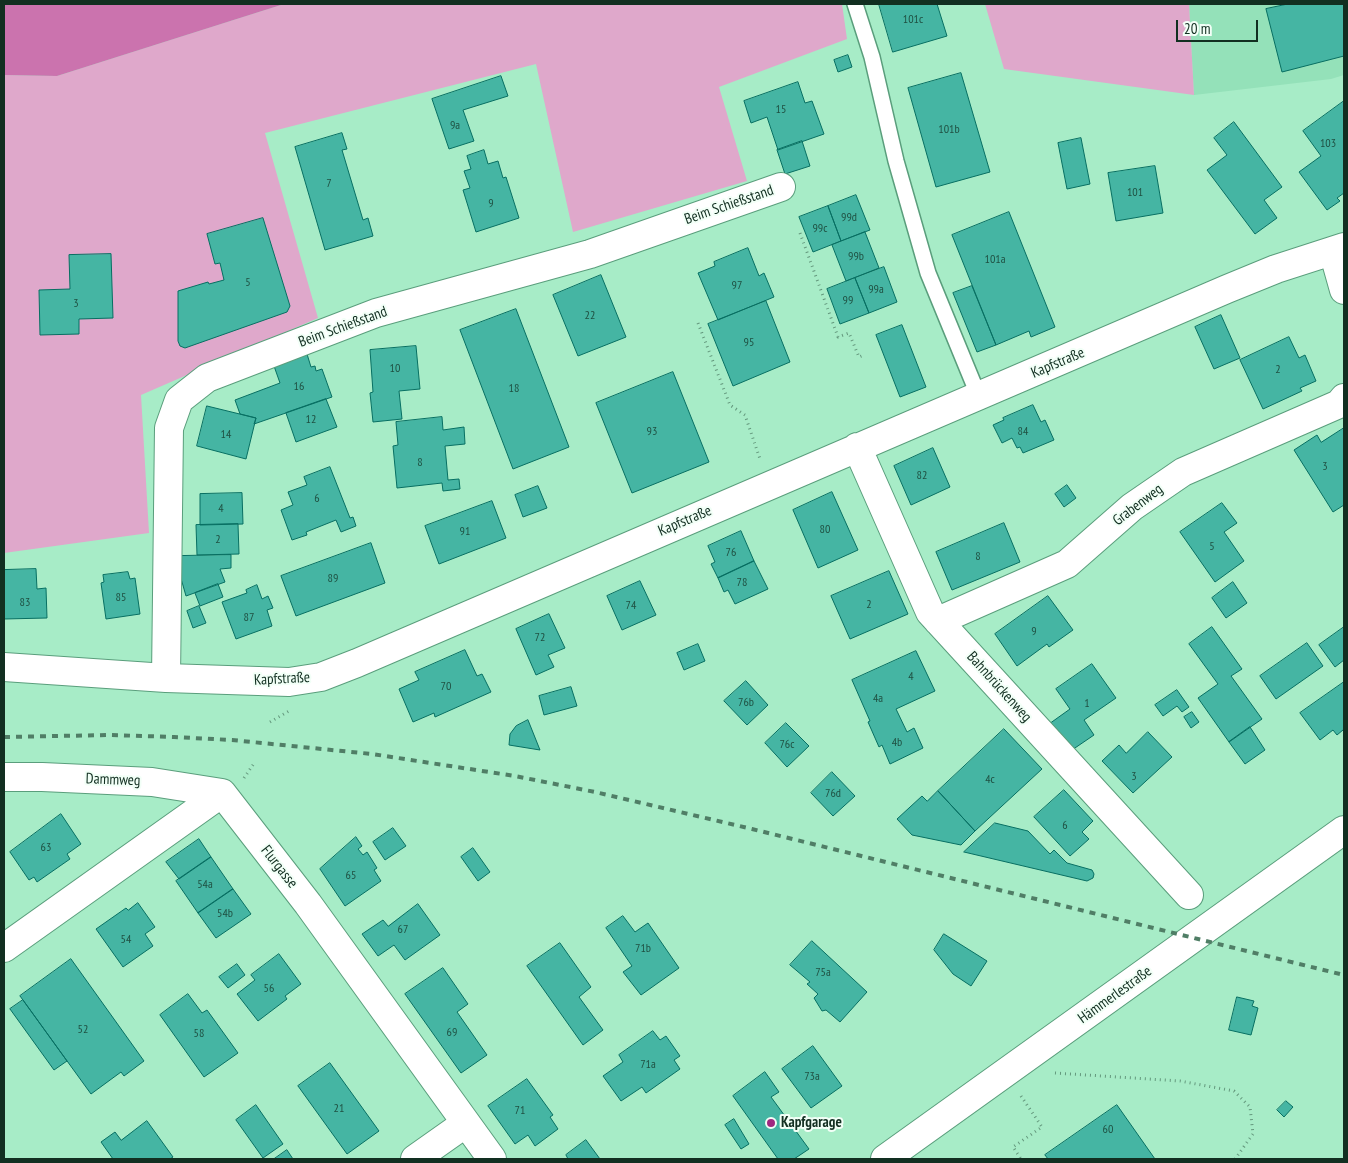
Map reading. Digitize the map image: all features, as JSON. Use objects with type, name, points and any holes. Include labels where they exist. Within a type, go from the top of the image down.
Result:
[{"type":"street","name":"Beim Schießstand","points":[[166,678],[169,428],[179,400],[207,378],[376,313],[590,254],[781,187]]},
{"type":"street","name":"Kapfstraße","points":[[4,667],[166,678],[289,682],[321,677],[357,664],[1227,289],[1339,249]]},
{"type":"street","points":[[1339,249],[1344,290]]},
{"type":"street","name":"Grabenweg","points":[[938,621],[1067,564],[1132,507],[1183,472],[1339,404],[1344,398]]},
{"type":"street","name":"Bahnbrückenweg","points":[[857,447],[930,612],[1189,895]]},
{"type":"street","name":"Dammweg","points":[[4,777],[152,782],[222,793]]},
{"type":"street","points":[[4,948],[222,793]]},
{"type":"street","name":"Flurgasse","points":[[222,793],[308,904],[492,1159]]},
{"type":"street","name":"Hämmerlestraße","points":[[885,1159],[1344,830]]},
{"type":"street","points":[[415,1159],[466,1123]]},
{"type":"lane","points":[[855,4],[872,57],[896,161],[928,273],[980,397]]},
{"type":"path","points":[[800,233],[838,337],[849,333],[859,357],[864,355]]},
{"type":"path","points":[[698,323],[730,405],[744,415],[769,485]]},
{"type":"path","points":[[1007,1072],[1042,1127],[1013,1147],[1021,1159]]},
{"type":"path","points":[[1007,1072],[1180,1081],[1234,1091],[1250,1108],[1253,1134],[1235,1159]]},
{"type":"shaded area","points":[[4,4],[284,4],[57,76],[4,75]]},
{"type":"shaded area","points":[[284,4],[842,4],[847,39],[719,87],[747,181],[573,232],[536,64],[265,133],[318,318],[141,395],[149,533],[4,553],[4,75],[57,76]]},
{"type":"shaded area","points":[[985,4],[1189,4],[1194,95],[1004,69]]},
{"type":"shaded area","points":[[1189,4],[1344,4],[1344,75],[1331,79],[1194,95]]},
{"type":"building","points":[[879,4],[937,4],[947,36],[893,52]]},
{"type":"building","points":[[1288,4],[1344,4],[1344,56],[1282,72],[1266,9]]},
{"type":"building","points":[[848,55],[852,67],[838,72],[834,60]]},
{"type":"building","points":[[961,73],[990,172],[936,187],[908,88]]},
{"type":"building","points":[[501,76],[508,96],[463,110],[474,141],[449,149],[432,99]]},
{"type":"building","points":[[798,82],[805,103],[812,101],[824,134],[778,150],[767,117],[751,123],[744,101]]},
{"type":"building","points":[[1344,101],[1344,193],[1337,198],[1340,201],[1327,210],[1299,172],[1321,156],[1303,131]]},
{"type":"building","points":[[1234,122],[1282,187],[1264,200],[1277,218],[1255,234],[1207,170],[1227,155],[1214,138]]},
{"type":"building","points":[[342,133],[347,149],[342,150],[363,220],[368,218],[373,236],[325,250],[295,147]]},
{"type":"building","points":[[1081,138],[1090,184],[1067,189],[1058,143]]},
{"type":"building","points":[[802,141],[810,166],[785,174],[777,150]]},
{"type":"building","points":[[484,150],[488,164],[498,161],[503,178],[506,177],[519,218],[476,232],[463,190],[470,188],[464,171],[471,169],[467,156]]},
{"type":"building","points":[[1155,166],[1163,213],[1116,221],[1108,173]]},
{"type":"building","points":[[856,195],[870,230],[841,241],[828,206]]},
{"type":"building","points":[[828,206],[841,241],[813,252],[799,217]]},
{"type":"building","points":[[1009,212],[1055,327],[1031,337],[1029,331],[996,345],[952,235]]},
{"type":"building","points":[[263,218],[290,306],[287,312],[185,348],[180,346],[178,341],[178,291],[208,282],[209,284],[224,280],[220,263],[215,264],[207,234]]},
{"type":"building","points":[[865,232],[879,268],[846,281],[832,245]]},
{"type":"building","points":[[748,248],[759,276],[764,273],[774,297],[718,320],[698,273],[715,266],[714,262]]},
{"type":"building","points":[[111,254],[113,318],[79,319],[79,334],[40,335],[39,290],[70,289],[69,255]]},
{"type":"building","points":[[884,267],[897,302],[869,313],[855,278]]},
{"type":"building","points":[[601,275],[626,337],[578,356],[553,295]]},
{"type":"building","points":[[855,278],[869,313],[840,324],[827,289]]},
{"type":"building","points":[[972,286],[996,345],[977,352],[953,293]]},
{"type":"building","points":[[766,301],[790,362],[733,386],[708,324]]},
{"type":"building","points":[[516,309],[569,447],[513,469],[460,330]]},
{"type":"building","points":[[1221,315],[1240,358],[1214,369],[1195,327]]},
{"type":"building","points":[[902,325],[926,387],[900,397],[876,335]]},
{"type":"building","points":[[1289,337],[1299,358],[1305,355],[1316,381],[1300,388],[1302,391],[1263,409],[1240,360]]},
{"type":"building","points":[[416,346],[420,389],[399,391],[402,419],[373,422],[370,393],[373,392],[370,350]]},
{"type":"building","points":[[307,354],[311,367],[315,366],[316,371],[322,369],[332,397],[254,424],[256,418],[240,414],[235,400],[280,383],[274,366]]},
{"type":"building","points":[[673,372],[709,462],[632,493],[596,403]]},
{"type":"building","points":[[326,399],[337,427],[296,442],[286,413]]},
{"type":"building","points":[[1033,405],[1041,422],[1045,420],[1054,440],[1023,453],[1020,447],[1017,448],[1012,438],[1002,443],[993,425],[1004,420],[1003,418]]},
{"type":"building","points":[[207,406],[256,418],[246,459],[197,446]]},
{"type":"building","points":[[442,417],[443,430],[464,427],[465,444],[445,446],[448,480],[459,479],[460,489],[443,491],[442,483],[397,488],[393,446],[398,445],[396,422]]},
{"type":"building","points":[[1344,428],[1344,505],[1333,512],[1294,450],[1317,435],[1321,442]]},
{"type":"building","points":[[933,448],[950,487],[911,505],[894,466]]},
{"type":"building","points":[[330,467],[350,518],[353,517],[356,526],[341,532],[336,520],[306,532],[307,535],[292,540],[281,510],[293,505],[288,492],[307,485],[304,477]]},
{"type":"building","points":[[1067,485],[1076,498],[1064,507],[1055,494]]},
{"type":"building","points":[[538,486],[547,508],[523,517],[515,495]]},
{"type":"building","points":[[832,492],[858,550],[818,568],[793,510]]},
{"type":"building","points":[[242,493],[243,524],[200,525],[200,494]]},
{"type":"building","points":[[492,501],[506,538],[439,564],[425,526]]},
{"type":"building","points":[[1222,503],[1237,523],[1224,532],[1244,561],[1215,582],[1180,532]]},
{"type":"building","points":[[1004,523],[1020,562],[952,590],[936,552]]},
{"type":"building","points":[[238,524],[239,554],[197,555],[196,525]]},
{"type":"building","points":[[741,531],[754,561],[718,578],[711,564],[715,562],[708,546]]},
{"type":"building","points":[[371,543],[385,583],[296,616],[281,576]]},
{"type":"building","points":[[231,555],[231,568],[220,569],[225,582],[186,596],[180,575],[180,556]]},
{"type":"building","points":[[754,561],[768,589],[735,604],[728,590],[724,592],[718,578]]},
{"type":"building","points":[[36,569],[37,589],[46,588],[47,618],[4,619],[4,570]]},
{"type":"building","points":[[889,571],[908,614],[850,639],[831,596]]},
{"type":"building","points":[[128,572],[130,579],[135,578],[140,614],[106,619],[101,583],[104,582],[103,575]]},
{"type":"building","points":[[640,581],[656,615],[622,630],[607,596]]},
{"type":"building","points":[[1233,582],[1247,603],[1226,618],[1212,598]]},
{"type":"building","points":[[218,584],[223,597],[200,606],[195,593]]},
{"type":"building","points":[[257,585],[262,599],[268,596],[273,608],[267,610],[272,626],[236,639],[222,602],[247,593],[246,590]]},
{"type":"building","points":[[1048,596],[1073,630],[1049,647],[1047,644],[1017,666],[995,634]]},
{"type":"building","points":[[199,606],[206,623],[193,628],[187,611]]},
{"type":"building","points":[[549,614],[565,648],[548,655],[554,667],[536,675],[516,629]]},
{"type":"building","points":[[1212,627],[1242,669],[1231,676],[1262,719],[1229,742],[1198,698],[1218,684],[1189,644]]},
{"type":"building","points":[[1344,627],[1344,660],[1335,667],[1319,645]]},
{"type":"building","points":[[1307,643],[1323,666],[1276,699],[1260,676]]},
{"type":"building","points":[[698,644],[705,661],[684,670],[677,653]]},
{"type":"building","points":[[465,650],[477,676],[482,674],[491,692],[435,717],[434,713],[413,722],[399,689],[419,680],[415,672]]},
{"type":"building","points":[[916,651],[935,691],[896,709],[907,732],[914,728],[923,748],[890,764],[882,745],[879,747],[852,680]]},
{"type":"building","points":[[1092,664],[1116,698],[1084,720],[1094,735],[1072,750],[1049,724],[1070,709],[1056,689]]},
{"type":"building","points":[[746,681],[768,705],[747,725],[724,701]]},
{"type":"building","points":[[1344,682],[1344,732],[1343,730],[1337,735],[1333,730],[1320,740],[1300,713]]},
{"type":"building","points":[[571,687],[577,706],[544,715],[539,696]]},
{"type":"building","points":[[1177,690],[1189,707],[1182,712],[1177,706],[1163,716],[1155,705]]},
{"type":"building","points":[[1192,712],[1199,722],[1191,728],[1184,717]]},
{"type":"building","points":[[528,720],[540,750],[509,745],[510,734],[516,726]]},
{"type":"building","points":[[786,723],[809,746],[787,767],[765,743]]},
{"type":"building","points":[[1250,727],[1265,750],[1245,764],[1229,742]]},
{"type":"building","points":[[1004,729],[1042,769],[975,831],[938,791]]},
{"type":"building","points":[[1148,732],[1172,757],[1133,793],[1102,761],[1119,745],[1126,753]]},
{"type":"building","points":[[832,772],[855,796],[833,816],[811,793]]},
{"type":"building","points":[[1064,790],[1093,821],[1082,832],[1089,839],[1070,856],[1034,817]]},
{"type":"building","points":[[938,791],[975,831],[961,845],[912,835],[897,819],[922,796],[927,801]]},
{"type":"building","points":[[61,814],[81,844],[67,854],[70,859],[37,882],[34,877],[29,880],[10,852]]},
{"type":"building","points":[[995,823],[1028,831],[1050,854],[1054,850],[1067,863],[1092,870],[1093,878],[1087,881],[964,852]]},
{"type":"building","points":[[393,828],[406,846],[385,860],[373,842]]},
{"type":"building","points":[[356,837],[362,846],[358,849],[363,855],[367,852],[377,868],[374,870],[381,881],[345,906],[320,869]]},
{"type":"building","points":[[199,839],[211,857],[179,879],[166,862]]},
{"type":"building","points":[[473,848],[490,872],[478,881],[461,857]]},
{"type":"building","points":[[211,857],[233,889],[198,913],[176,881]]},
{"type":"building","points":[[233,889],[251,914],[216,938],[198,913]]},
{"type":"building","points":[[138,903],[155,927],[145,934],[153,946],[123,967],[96,929],[126,908],[128,910]]},
{"type":"building","points":[[418,904],[440,935],[405,960],[394,945],[378,956],[362,934],[383,920],[388,926]]},
{"type":"building","points":[[623,916],[635,932],[648,923],[679,968],[641,995],[623,972],[632,966],[606,928]]},
{"type":"building","points":[[944,934],[987,961],[971,986],[953,974],[934,950]]},
{"type":"building","points":[[812,941],[867,992],[840,1022],[826,1010],[822,1011],[814,998],[818,994],[807,984],[810,982],[790,965]]},
{"type":"building","points":[[560,943],[591,987],[579,997],[603,1030],[583,1045],[527,966]]},
{"type":"building","points":[[279,954],[301,984],[285,996],[287,999],[258,1021],[237,994],[255,980],[251,975]]},
{"type":"building","points":[[71,959],[144,1061],[124,1076],[121,1072],[91,1094],[20,996]]},
{"type":"building","points":[[237,964],[245,975],[228,988],[219,977]]},
{"type":"building","points":[[443,968],[468,1004],[457,1012],[487,1055],[461,1073],[405,994]]},
{"type":"building","points":[[188,994],[202,1013],[207,1010],[238,1053],[204,1077],[160,1015]]},
{"type":"building","points":[[1237,997],[1254,1001],[1252,1006],[1258,1008],[1251,1035],[1229,1030]]},
{"type":"building","points":[[23,1000],[67,1061],[54,1070],[10,1009]]},
{"type":"building","points":[[653,1031],[660,1040],[666,1036],[680,1056],[674,1060],[680,1069],[646,1093],[642,1087],[621,1101],[603,1076],[623,1062],[619,1055]]},
{"type":"building","points":[[813,1046],[842,1086],[811,1108],[782,1069]]},
{"type":"building","points":[[330,1063],[379,1131],[347,1154],[298,1086]]},
{"type":"building","name":"Kapfgarage","points":[[765,1072],[779,1092],[771,1097],[809,1149],[794,1159],[778,1159],[733,1096]]},
{"type":"building","points":[[527,1079],[553,1115],[550,1117],[558,1129],[535,1146],[528,1135],[515,1144],[488,1106]]},
{"type":"building","points":[[1286,1101],[1293,1107],[1284,1117],[1277,1110]]},
{"type":"building","points":[[256,1105],[283,1144],[263,1158],[236,1120]]},
{"type":"building","points":[[1117,1105],[1155,1159],[1048,1159],[1045,1155]]},
{"type":"building","points":[[734,1119],[749,1144],[741,1149],[725,1125]]},
{"type":"building","points":[[147,1121],[173,1157],[170,1159],[113,1159],[101,1142],[115,1132],[121,1140]]},
{"type":"building","points":[[586,1140],[600,1159],[568,1159],[566,1155]]},
{"type":"building","points":[[287,1150],[293,1159],[274,1159]]},
{"type":"railway","points":[[4,737],[110,735],[232,740],[372,754],[515,776],[595,792],[752,829],[1344,975]]},
{"type":"place","name":"Kapfgarage","points":[[771,1123]]}]
